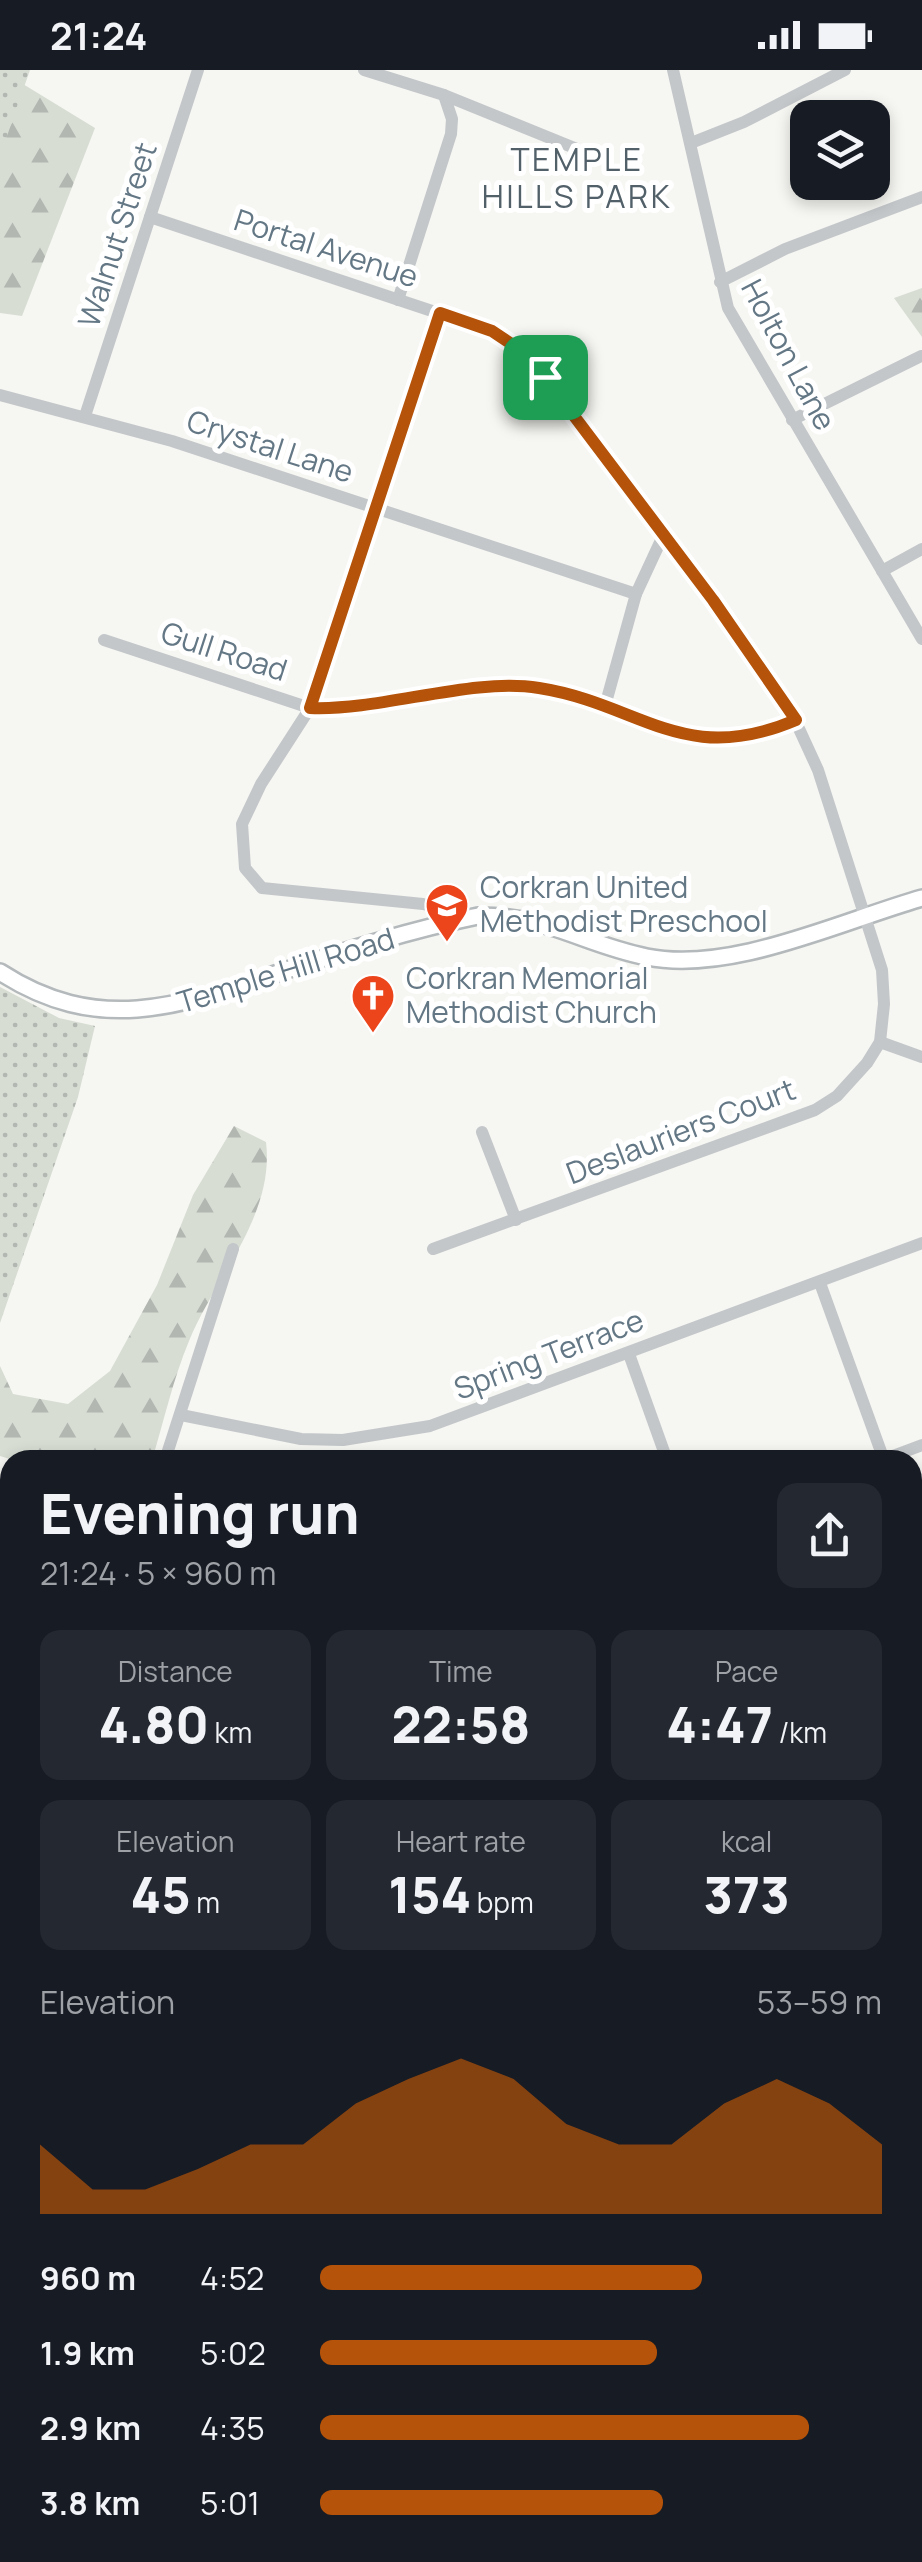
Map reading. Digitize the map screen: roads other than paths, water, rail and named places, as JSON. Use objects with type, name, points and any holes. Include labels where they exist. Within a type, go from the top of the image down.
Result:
[{"type":"main road","name":"Temple Hill Road","points":[[0,972],[21,986],[82,1008],[117,1012],[164,1009],[377,942],[478,916],[548,922],[647,957],[692,960],[738,953],[922,898]]},
{"type":"street","name":"Walnut Street","points":[[85,416],[198,70]]},
{"type":"street","points":[[364,70],[444,95],[576,149]]},
{"type":"street","name":"Holton Lane","points":[[672,70],[728,308],[922,639]]},
{"type":"street","points":[[691,143],[744,122],[845,70]]},
{"type":"street","points":[[398,300],[452,134],[452,119],[444,95]]},
{"type":"street","points":[[720,282],[784,249],[922,198]]},
{"type":"street","name":"Portal Avenue","points":[[150,217],[492,331],[528,355],[662,538],[724,615],[796,720],[818,770],[866,914],[884,987],[880,1042]]},
{"type":"street","points":[[440,313],[310,708],[261,784],[242,824],[242,856],[252,880],[281,892],[423,904],[478,916]]},
{"type":"street","points":[[792,420],[921,356]]},
{"type":"street","name":"Crystal Lane","points":[[0,395],[85,416],[636,594]]},
{"type":"street","points":[[605,706],[636,594],[662,538]]},
{"type":"street","points":[[882,571],[922,548]]},
{"type":"street","name":"Gull Road","points":[[104,640],[310,708],[359,707],[514,686],[568,694],[658,730],[692,737],[738,738],[796,720]]},
{"type":"street","points":[[880,1042],[922,1057]]},
{"type":"street","name":"Deslauriers Court","points":[[433,1248],[815,1110],[854,1081],[880,1042]]},
{"type":"street","points":[[482,1132],[516,1220]]},
{"type":"street","name":"Spring Terrace","points":[[182,1415],[301,1439],[390,1435],[430,1426],[922,1243]]},
{"type":"street","points":[[169,1450],[233,1249]]},
{"type":"street","points":[[820,1283],[879,1450]]},
{"type":"street","points":[[629,1354],[663,1450]]},
{"type":"place","name":"Corkran United Methodist Preschool","points":[[447,943]]},
{"type":"place","name":"Corkran Memorial Methodist Church","points":[[373,1034]]},
{"type":"district","name":"TEMPLE HILLS PARK","points":[[577,178]]}]
